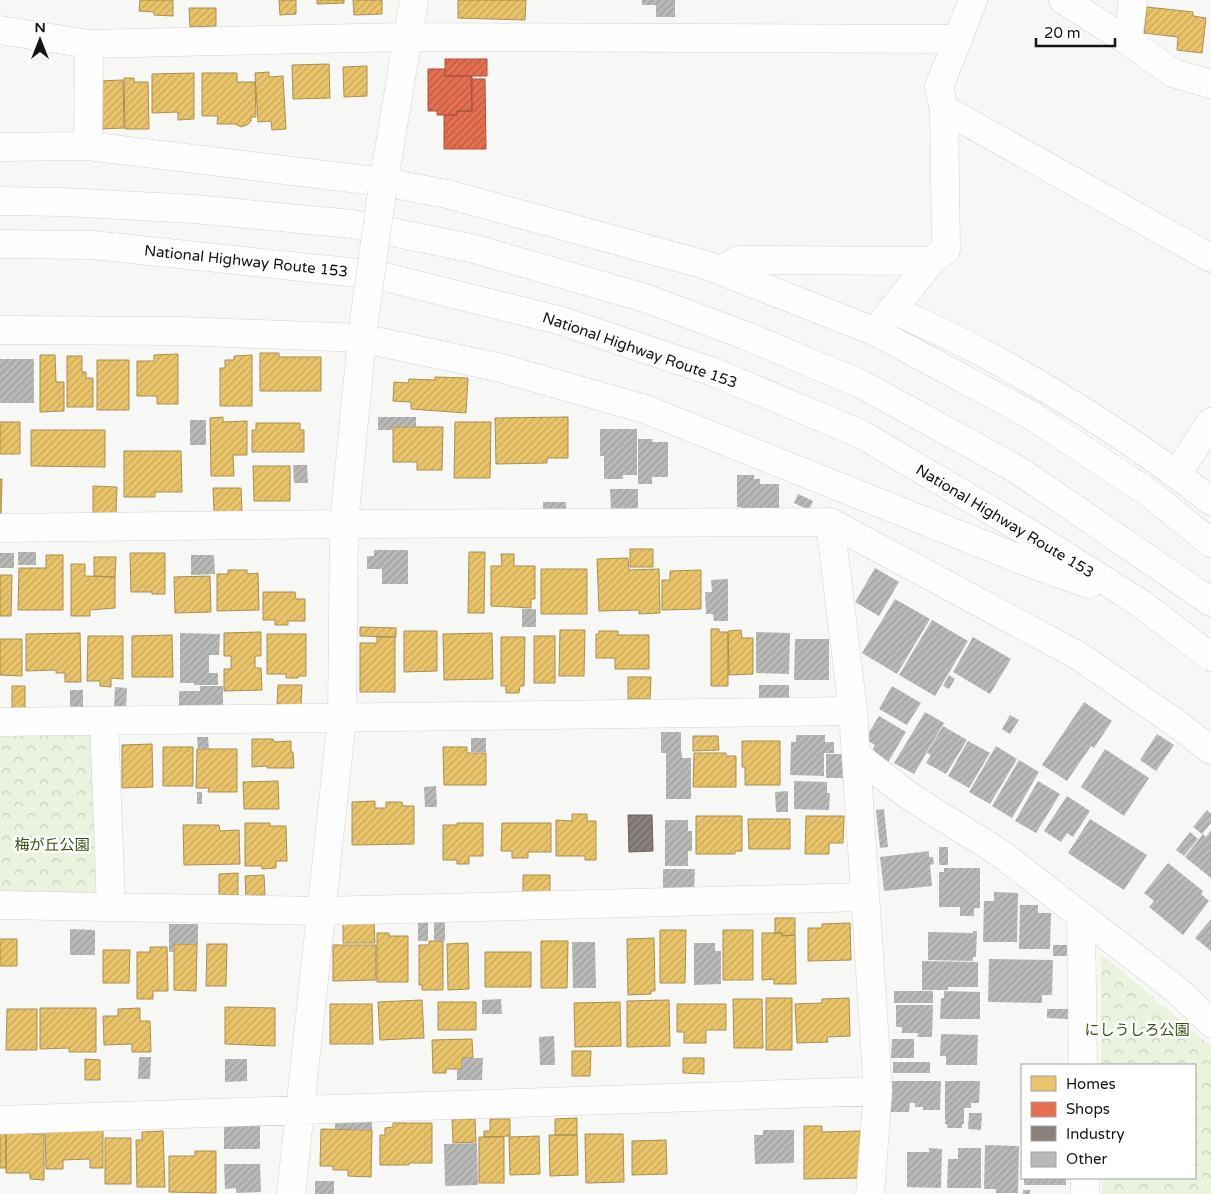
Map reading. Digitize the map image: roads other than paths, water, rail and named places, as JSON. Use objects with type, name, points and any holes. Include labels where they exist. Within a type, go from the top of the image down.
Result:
[{"type":"main road","points":[[291,1194],[342,718],[344,524],[362,333],[382,187],[406,37],[414,0]]},
{"type":"main road","points":[[876,332],[931,261],[946,249],[944,109],[939,87],[973,0]]},
{"type":"main road","points":[[1063,0],[1173,73],[1211,84]]},
{"type":"main road","points":[[1128,42],[1133,0]]},
{"type":"main road","points":[[0,30],[89,44],[406,37],[959,39]]},
{"type":"main road","points":[[88,146],[89,44]]},
{"type":"main road","points":[[944,109],[1211,258]]},
{"type":"main road","points":[[0,147],[88,146],[382,187],[447,194],[706,265],[876,332],[1029,414],[1149,494],[1211,543]]},
{"type":"main road","points":[[0,201],[185,208],[352,224],[475,249],[645,298],[744,335],[861,384],[1018,470],[1211,602]]},
{"type":"main road","name":"National Highway Route 153","points":[[0,244],[94,245],[377,275],[562,321],[716,373],[861,434],[1034,536],[1140,603],[1211,657]]},
{"type":"main road","points":[[721,270],[738,260],[931,261]]},
{"type":"main road","points":[[892,309],[984,354],[1094,417],[1177,474],[1211,501]]},
{"type":"main road","points":[[0,330],[362,333],[497,367],[644,409],[1027,562],[1140,603]]},
{"type":"main road","points":[[1177,474],[1211,422]]},
{"type":"main road","points":[[830,522],[853,711],[878,1091],[870,1194]]},
{"type":"main road","points":[[0,528],[344,524],[830,522],[1079,656],[1211,750]]},
{"type":"main road","points":[[0,722],[853,711]]},
{"type":"main road","points":[[104,721],[112,907]]},
{"type":"main road","points":[[856,755],[912,798],[1000,853],[1178,992],[1211,1023]]},
{"type":"main road","points":[[0,905],[321,911],[865,897]]},
{"type":"main road","points":[[1081,916],[1083,1064]]},
{"type":"main road","points":[[0,1120],[878,1091]]},
{"type":"main road","points":[[1085,1179],[1085,1194]]},
{"type":"park label","name":"梅が丘公園","points":[[52,845]]},
{"type":"park label","name":"にしうしろ公園","points":[[1137,1030]]}]
